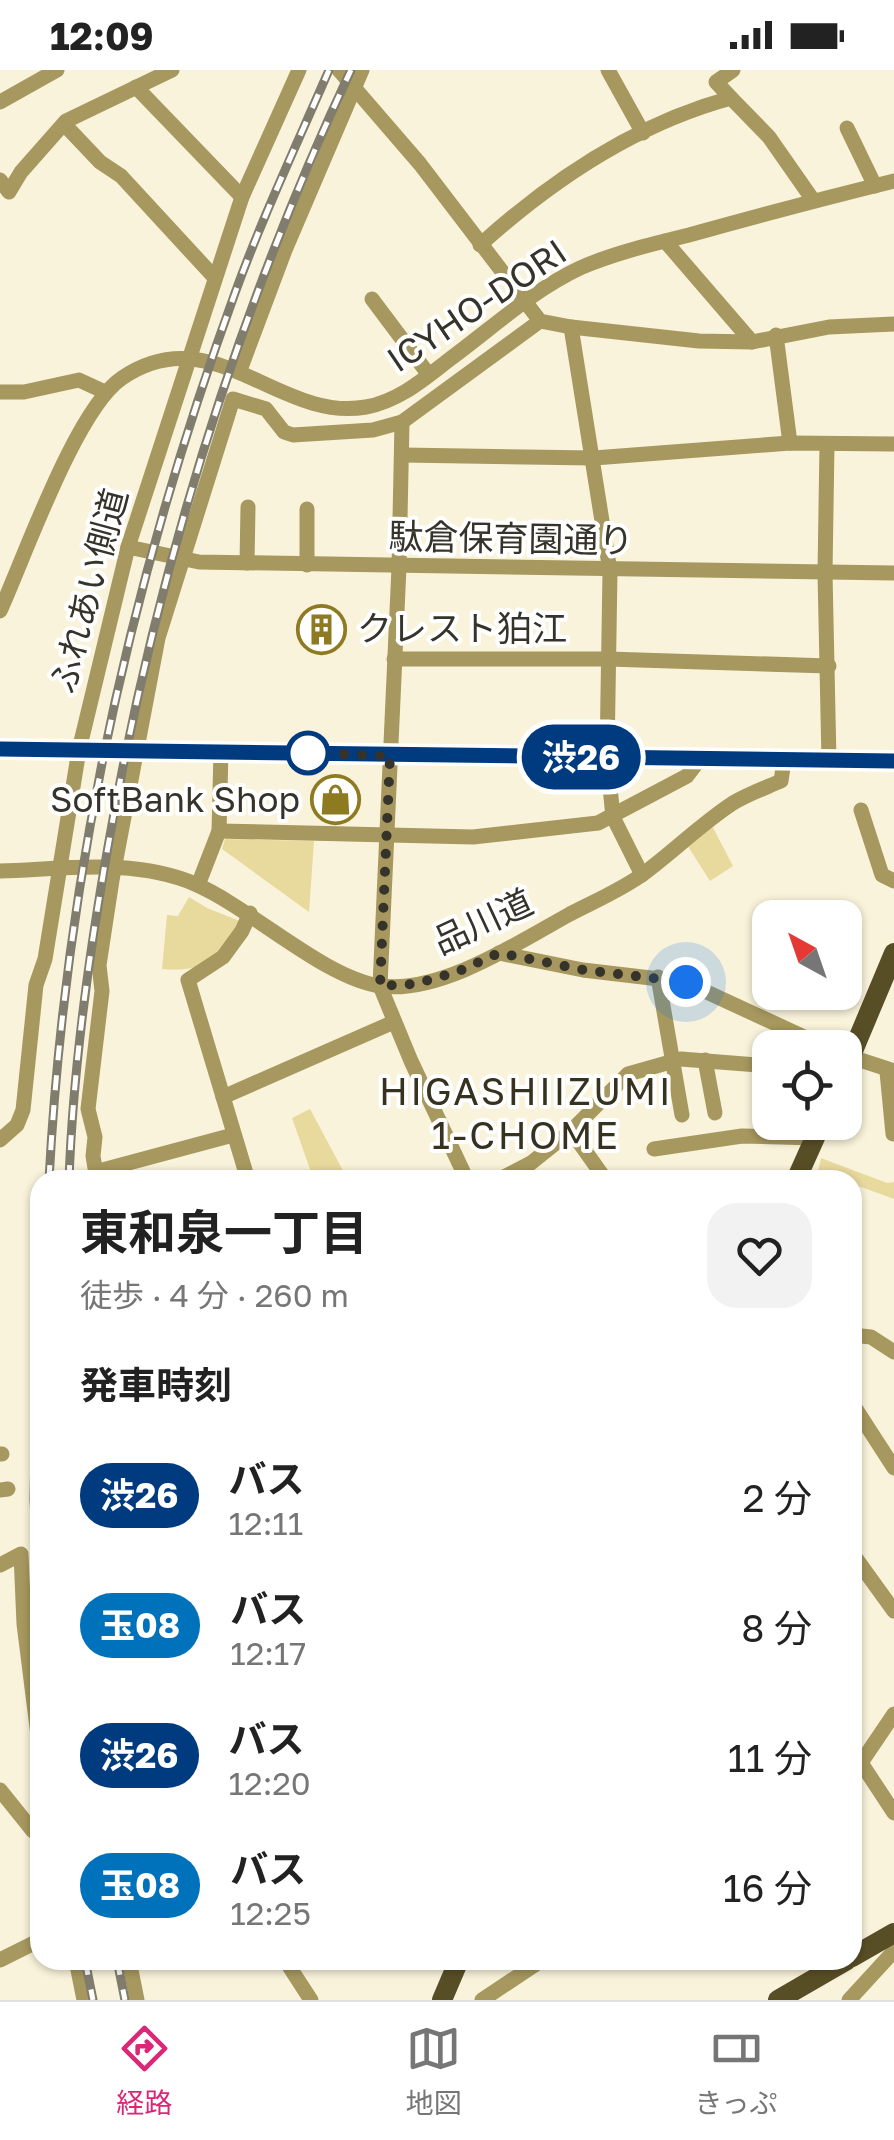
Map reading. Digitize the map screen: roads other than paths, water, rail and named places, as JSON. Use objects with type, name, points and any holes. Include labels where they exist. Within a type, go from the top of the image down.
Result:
[{"type":"main road","points":[[0,749],[894,760]]},
{"type":"main road","points":[[860,1030],[894,953]]},
{"type":"main road","points":[[800,1170],[814,1140]]},
{"type":"main road","points":[[862,1951],[894,1933]]},
{"type":"main road","points":[[442,2000],[455,1970]]},
{"type":"main road","points":[[778,2000],[829,1970]]},
{"type":"street","points":[[0,102],[57,70]]},
{"type":"street","points":[[0,180],[9,192],[21,172],[64,124],[172,70]]},
{"type":"street","name":"ふれあい側道","points":[[0,1140],[17,1125],[23,1110],[36,985],[46,959],[79,750],[128,547],[242,197],[299,70]]},
{"type":"street","points":[[338,70],[420,164],[540,321],[698,341],[752,342],[829,328],[894,324]]},
{"type":"street","points":[[240,370],[285,250],[362,70]]},
{"type":"street","points":[[608,70],[642,134]]},
{"type":"street","points":[[734,70],[716,82],[770,137],[813,200]]},
{"type":"street","points":[[136,87],[242,197]]},
{"type":"street","points":[[480,244],[561,177],[596,155],[731,98]]},
{"type":"street","points":[[64,124],[100,162],[121,176],[216,278]]},
{"type":"street","points":[[847,128],[875,186]]},
{"type":"street","name":"ICYHO-DORI","points":[[105,392],[133,372],[187,358],[240,370],[308,404],[336,409],[380,404],[409,391],[524,303],[579,269],[813,200],[894,182]]},
{"type":"street","points":[[666,241],[752,342]]},
{"type":"street","points":[[372,299],[429,375]]},
{"type":"street","points":[[96,1170],[88,1110],[102,991],[99,965],[114,867],[154,658],[233,399],[266,409],[284,432],[293,435],[372,430],[402,422],[540,321]]},
{"type":"street","points":[[571,327],[610,571],[607,757],[613,817],[642,874]]},
{"type":"street","points":[[776,335],[790,443]]},
{"type":"street","points":[[0,392],[24,392],[79,380],[105,392],[70,453],[0,611]]},
{"type":"street","points":[[402,422],[380,986],[462,1170]]},
{"type":"street","points":[[402,455],[594,458],[790,443],[894,444]]},
{"type":"street","points":[[827,444],[829,761]]},
{"type":"street","points":[[247,564],[248,507]]},
{"type":"street","points":[[307,509],[307,565]]},
{"type":"street","name":"駄倉保育園通り","points":[[128,547],[184,559],[247,564],[894,573]]},
{"type":"street","points":[[394,659],[608,659],[829,666]]},
{"type":"street","points":[[198,885],[219,831],[221,751]]},
{"type":"street","points":[[219,831],[473,838],[598,824],[688,776],[700,759]]},
{"type":"street","name":"品川道","points":[[0,871],[114,867],[168,874],[198,885],[250,914],[333,968],[380,986],[415,984],[457,972],[499,953],[642,874],[736,801],[781,781],[784,761]]},
{"type":"street","points":[[861,810],[882,875],[894,881]]},
{"type":"street","points":[[245,1170],[188,980],[223,957],[250,914]]},
{"type":"street","points":[[499,953],[584,970],[686,982],[789,1030]]},
{"type":"street","points":[[658,977],[682,1115]]},
{"type":"street","points":[[222,1097],[394,1022]]},
{"type":"street","points":[[517,1170],[571,1131],[628,1074],[672,1060],[752,1064]]},
{"type":"street","points":[[705,1060],[716,1112]]},
{"type":"street","points":[[862,1065],[891,1072],[894,1134]]},
{"type":"street","points":[[571,1131],[599,1170]]},
{"type":"street","points":[[116,1170],[233,1135]]},
{"type":"street","points":[[654,1149],[752,1135]]},
{"type":"street","points":[[862,1336],[871,1336],[894,1352]]},
{"type":"street","points":[[862,1418],[894,1468]]},
{"type":"street","points":[[0,1565],[21,1554],[30,1609]]},
{"type":"street","points":[[862,1567],[894,1611]]},
{"type":"street","points":[[862,1751],[894,1714]]},
{"type":"street","points":[[862,1762],[894,1812]]},
{"type":"street","points":[[0,1790],[30,1827]]},
{"type":"street","points":[[0,1960],[30,1945]]},
{"type":"street","points":[[848,2000],[894,1951]]},
{"type":"street","points":[[879,1969],[894,1980]]},
{"type":"street","points":[[78,1970],[84,2000]]},
{"type":"street","points":[[131,1970],[136,2000]]},
{"type":"street","points":[[292,1970],[311,2000]]},
{"type":"street","points":[[482,2000],[527,1970]]},
{"type":"railway","points":[[50,1170],[57,1067],[87,842],[135,619],[164,510],[235,293],[329,70]]},
{"type":"railway","points":[[69,1170],[78,1053],[95,925],[150,643],[204,448],[236,351],[271,256],[351,70]]},
{"type":"railway","points":[[87,1970],[93,2000]]},
{"type":"railway","points":[[119,1970],[125,2000]]},
{"type":"place","name":"クレスト狛江","points":[[322,629]]},
{"type":"place","name":"SoftBank Shop","points":[[335,800]]},
{"type":"district","name":"HIGASHIIZUMI 1-CHOME","points":[[526,1114]]}]
